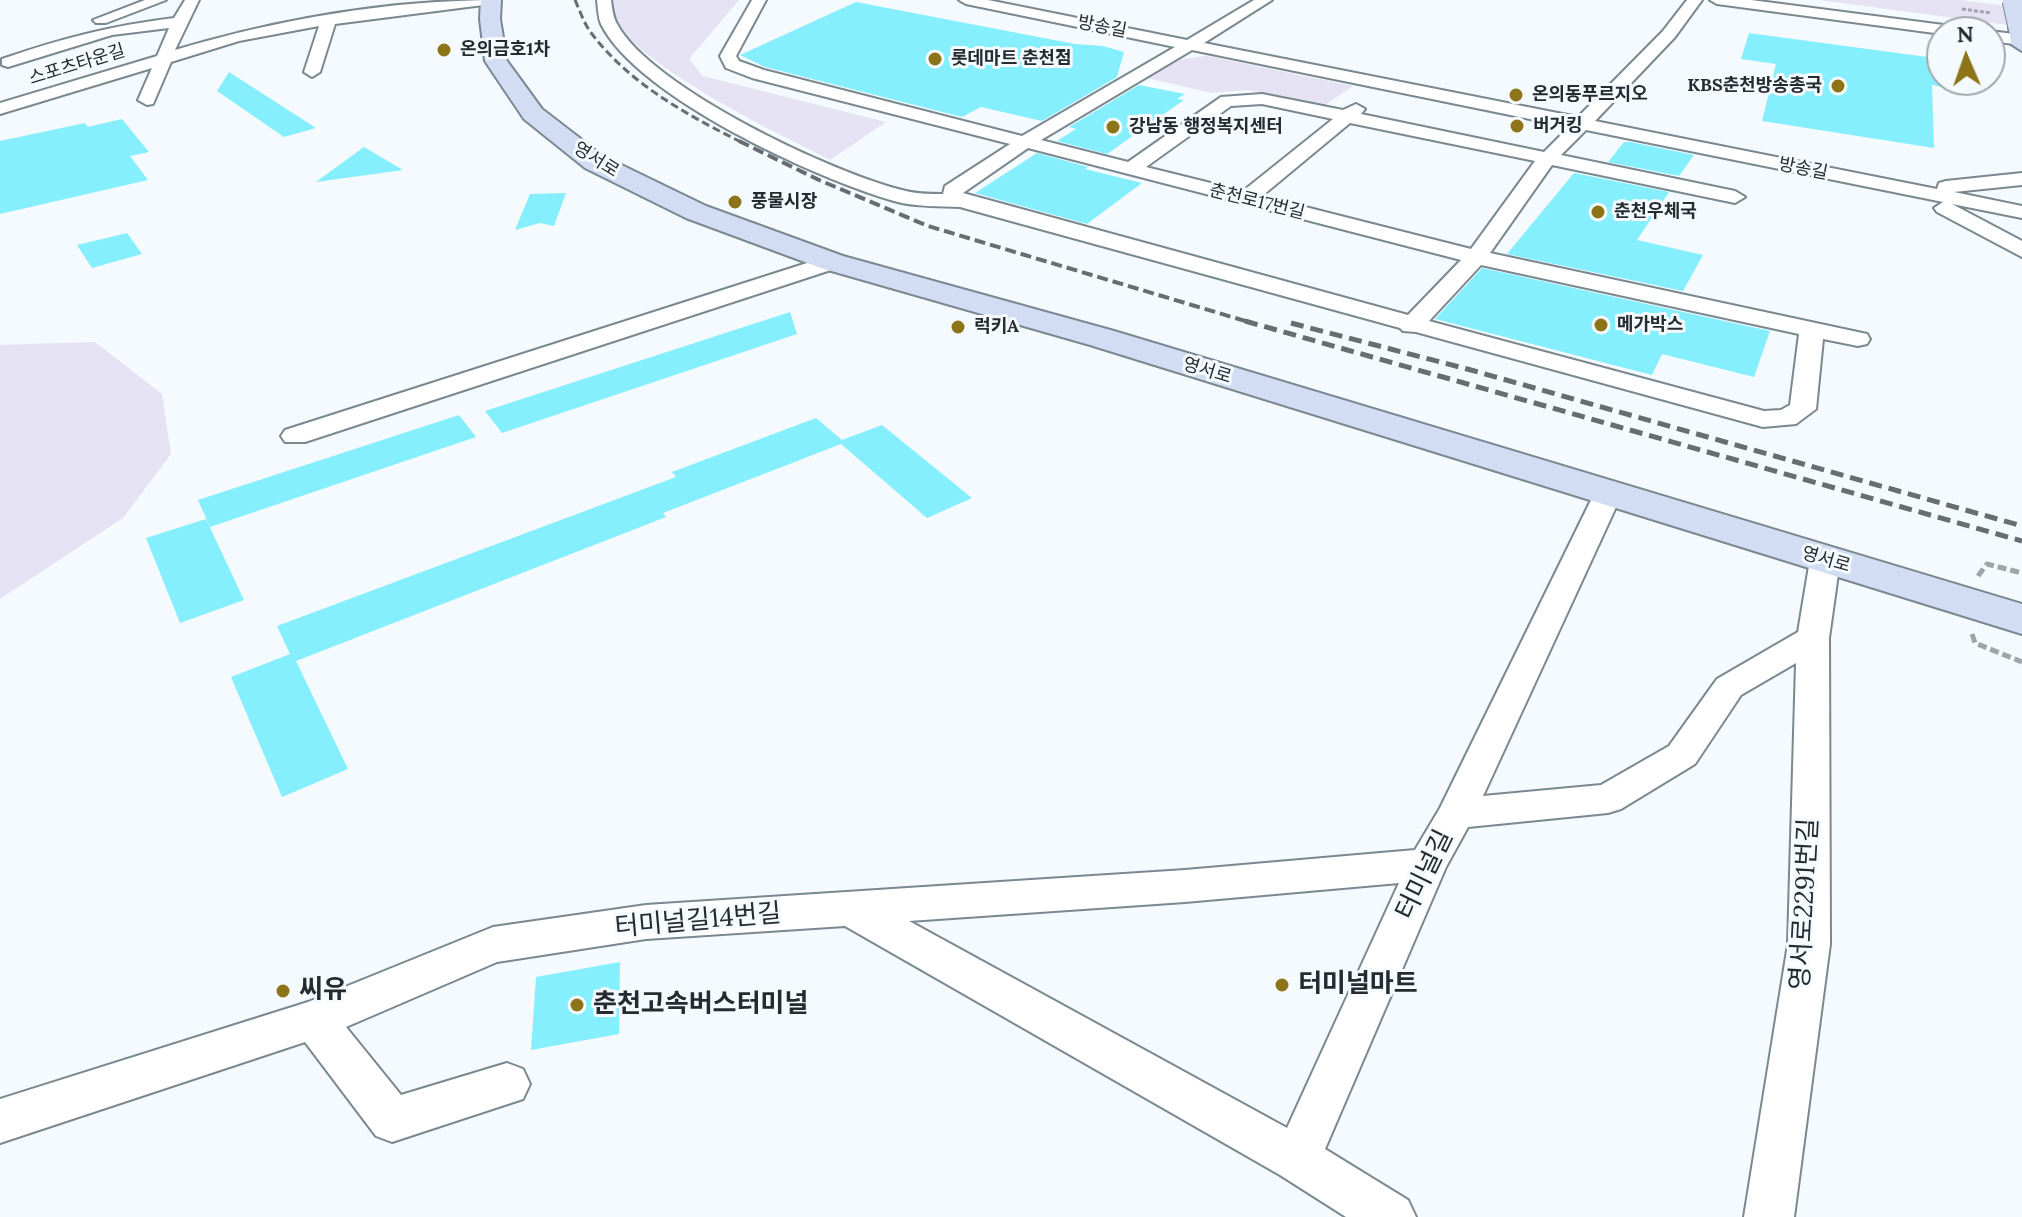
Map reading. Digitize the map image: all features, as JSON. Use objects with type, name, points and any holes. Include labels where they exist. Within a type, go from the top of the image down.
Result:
[{"type":"street","points":[[4,59],[145,2],[159,0]]},
{"type":"street","points":[[147,100],[179,22],[192,0]]},
{"type":"street","name":"스포츠타운길","points":[[0,109],[236,37],[328,20],[491,0]]},
{"type":"street","name":"영서로","points":[[491,0],[490,19],[496,61],[518,95],[551,130],[594,162],[726,224],[832,262],[1117,343],[2022,619]]},
{"type":"street","points":[[604,0],[609,23],[634,55],[669,83],[767,142],[902,197],[961,201],[1411,326],[1763,419],[1787,418],[1803,409],[1812,328]]},
{"type":"street","name":"춘천로17번길","points":[[759,0],[728,55],[734,65],[758,74],[1476,257],[1858,339]]},
{"type":"street","name":"방송길","points":[[966,0],[2022,212]]},
{"type":"street","points":[[961,201],[953,196],[952,190],[1025,142],[1265,0]]},
{"type":"street","points":[[1411,326],[1476,257],[1546,160],[1669,34],[1695,0]]},
{"type":"street","points":[[1717,0],[1926,28]]},
{"type":"street","points":[[2014,0],[2021,37]]},
{"type":"street","points":[[312,72],[328,20]]},
{"type":"street","points":[[4,59],[112,30],[179,22]]},
{"type":"street","points":[[1246,199],[1386,84]]},
{"type":"street","points":[[1131,169],[1227,101],[1262,99],[1735,197]]},
{"type":"street","points":[[1849,178],[1949,210],[2022,250]]},
{"type":"street","points":[[1910,190],[2022,179]]},
{"type":"street","points":[[295,436],[832,262]]},
{"type":"street","name":"터미널길","points":[[1297,1159],[1427,865],[1456,813],[1608,494]]},
{"type":"street","name":"영서로2291번길","points":[[1769,1217],[1809,944],[1813,638],[1825,560]]},
{"type":"street","points":[[1456,813],[1608,799],[1682,755],[1729,687],[1813,638]]},
{"type":"street","name":"터미널길14번길","points":[[0,1121],[314,1020],[493,945],[646,922],[853,910],[1427,865]]},
{"type":"street","points":[[853,910],[1297,1159],[1391,1217]]},
{"type":"street","points":[[314,1020],[392,1120],[507,1084]]},
{"type":"shaded area","points":[[607,0],[739,0],[689,59],[703,76],[886,122],[830,160],[739,113],[666,68],[636,44],[615,21]]},
{"type":"shaded area","points":[[1819,0],[1961,0],[2022,8],[2022,27],[2006,25],[2006,16],[1939,16]]},
{"type":"shaded area","points":[[1207,56],[1353,86],[1325,105],[1247,90],[1212,93],[1147,78],[1175,62]]},
{"type":"shaded area","points":[[95,342],[162,394],[171,454],[123,518],[0,599],[0,345]]},
{"type":"building","name":"롯데마트 춘천점","points":[[856,2],[1124,52],[1117,77],[1042,121],[981,107],[962,117],[765,67],[740,55]]},
{"type":"building","name":"KBS춘천방송총국","points":[[1749,33],[1926,57],[1926,96],[1932,96],[1934,148],[1762,121],[1776,64],[1741,59]]},
{"type":"building","points":[[229,72],[316,128],[284,137],[217,91]]},
{"type":"building","name":"강남동 행정복지센터","points":[[1139,85],[1185,94],[1177,99],[1184,100],[1107,154],[1057,141],[1076,129],[1069,127]]},
{"type":"building","points":[[122,119],[149,152],[130,156],[148,180],[0,214],[0,141],[85,123],[88,127]]},
{"type":"building","points":[[1624,142],[1694,155],[1679,176],[1608,162]]},
{"type":"building","points":[[364,147],[403,170],[316,182]]},
{"type":"building","points":[[1037,153],[1142,183],[1087,224],[975,193]]},
{"type":"building","name":"춘천우체국","points":[[1574,173],[1669,192],[1637,240],[1703,255],[1683,291],[1507,254]]},
{"type":"building","points":[[566,193],[554,226],[540,223],[515,230],[530,194]]},
{"type":"building","points":[[127,233],[142,254],[92,268],[77,245]]},
{"type":"building","name":"메가박스","points":[[1482,268],[1770,331],[1754,377],[1662,354],[1652,375],[1435,319]]},
{"type":"building","points":[[790,312],[797,334],[502,433],[485,411]]},
{"type":"building","points":[[459,415],[476,437],[210,527],[198,500]]},
{"type":"building","points":[[816,418],[842,440],[882,425],[972,498],[927,518],[841,444],[663,513],[666,517],[296,661],[348,769],[282,797],[231,677],[290,654],[277,626],[676,477],[672,472]]},
{"type":"building","points":[[206,519],[244,600],[180,623],[146,538]]},
{"type":"building","name":"춘천고속버스터미널","points":[[620,962],[619,1034],[531,1050],[536,977]]},
{"type":"railway","points":[[575,0],[589,30],[624,68],[661,97],[742,142]]},
{"type":"railway","points":[[742,142],[819,180],[928,226],[1251,323]]},
{"type":"railway","points":[[1245,321],[1251,323]]},
{"type":"railway","points":[[1251,323],[2022,541]]},
{"type":"railway","points":[[1291,323],[1471,370],[2022,526]]},
{"type":"place","name":"온의금호1차","points":[[444,50]]},
{"type":"place","name":"롯데마트 춘천점","points":[[935,59]]},
{"type":"place","name":"KBS춘천방송총국","points":[[1838,86]]},
{"type":"place","name":"온의동푸르지오","points":[[1516,95]]},
{"type":"place","name":"버거킹","points":[[1517,126]]},
{"type":"place","name":"강남동 행정복지센터","points":[[1113,127]]},
{"type":"place","name":"풍물시장","points":[[735,202]]},
{"type":"place","name":"춘천우체국","points":[[1598,212]]},
{"type":"place","name":"메가박스","points":[[1601,325]]},
{"type":"place","name":"럭키A","points":[[958,327]]},
{"type":"place","name":"터미널마트","points":[[1282,985]]},
{"type":"place","name":"씨유","points":[[283,991]]},
{"type":"place","name":"춘천고속버스터미널","points":[[577,1005]]}]
